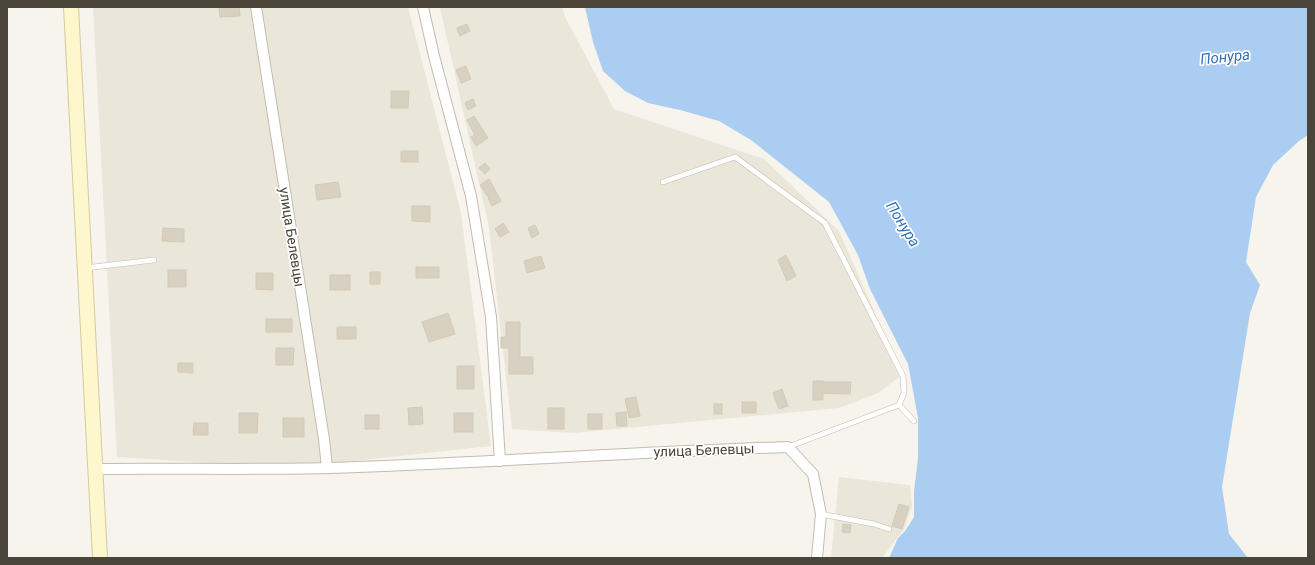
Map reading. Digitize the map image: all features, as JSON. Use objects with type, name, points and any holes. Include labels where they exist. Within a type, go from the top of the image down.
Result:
[{"type":"main road","points":[[71,7],[100,558]]},
{"type":"street","name":"улица Белевцы","points":[[256,7],[324,439],[327,468]]},
{"type":"street","points":[[423,7],[434,56],[471,196],[490,317],[500,461]]},
{"type":"street","name":"улица Белевцы","points":[[96,469],[327,468],[500,461],[695,450],[788,447]]},
{"type":"street","points":[[788,447],[813,474],[821,514],[817,558]]},
{"type":"lane","points":[[663,182],[736,157],[825,223],[903,376],[904,393],[899,405],[863,420],[788,447]]},
{"type":"lane","points":[[84,268],[154,260]]},
{"type":"lane","points":[[899,405],[914,421]]},
{"type":"lane","points":[[821,514],[874,524],[890,529]]},
{"type":"shaded area","points":[[93,7],[408,7],[461,213],[491,446],[289,468],[117,457]]},
{"type":"shaded area","points":[[440,7],[562,7],[565,17],[614,109],[764,159],[839,231],[902,375],[878,393],[839,408],[573,433],[512,429],[489,228]]},
{"type":"shaded area","points":[[839,477],[910,485],[912,507],[904,529],[882,558],[831,558]]},
{"type":"water","name":"Понура","points":[[585,7],[1308,7],[1308,135],[1299,141],[1273,165],[1256,197],[1246,262],[1260,285],[1250,313],[1222,487],[1229,534],[1248,558],[889,558],[898,538],[905,531],[914,517],[914,491],[918,459],[918,418],[908,364],[870,289],[858,255],[829,202],[751,140],[719,121],[648,103],[625,91],[603,71],[593,42]]},
{"type":"building","points":[[219,7],[239,7],[240,16],[220,17]]},
{"type":"building","points":[[467,24],[470,31],[460,36],[457,28]]},
{"type":"building","points":[[466,66],[471,79],[461,83],[456,70]]},
{"type":"building","points":[[391,91],[409,91],[408,108],[391,108]]},
{"type":"building","points":[[473,99],[476,106],[468,110],[465,103]]},
{"type":"building","points":[[474,116],[488,138],[476,146],[471,137],[475,135],[467,120]]},
{"type":"building","points":[[401,151],[418,151],[418,162],[401,162]]},
{"type":"building","points":[[485,163],[490,169],[485,174],[479,168]]},
{"type":"building","points":[[489,179],[501,201],[492,206],[489,198],[480,185]]},
{"type":"building","points":[[338,182],[341,197],[317,200],[315,185]]},
{"type":"building","points":[[412,206],[430,206],[430,222],[412,221]]},
{"type":"building","points":[[503,223],[509,232],[500,237],[495,229]]},
{"type":"building","points":[[535,225],[539,234],[532,238],[528,228]]},
{"type":"building","points":[[163,228],[184,229],[184,242],[162,241]]},
{"type":"building","points":[[786,255],[796,276],[787,281],[778,260]]},
{"type":"building","points":[[541,256],[545,268],[527,273],[524,261]]},
{"type":"building","points":[[416,267],[439,267],[439,278],[416,278]]},
{"type":"building","points":[[168,270],[186,270],[186,287],[168,287]]},
{"type":"building","points":[[370,272],[380,272],[380,284],[370,284]]},
{"type":"building","points":[[256,273],[273,273],[273,290],[256,289]]},
{"type":"building","points":[[330,275],[350,275],[350,290],[330,290]]},
{"type":"building","points":[[448,313],[455,334],[429,342],[422,322]]},
{"type":"building","points":[[266,319],[292,319],[292,332],[266,332]]},
{"type":"building","points":[[506,322],[520,322],[520,357],[533,357],[533,374],[509,374],[509,348],[501,348],[501,337],[506,337]]},
{"type":"building","points":[[337,327],[356,327],[356,339],[337,339]]},
{"type":"building","points":[[276,348],[294,348],[293,365],[276,365]]},
{"type":"building","points":[[178,363],[193,363],[193,373],[178,372]]},
{"type":"building","points":[[457,366],[474,366],[474,389],[457,389]]},
{"type":"building","points":[[813,381],[851,382],[850,394],[823,393],[823,400],[813,400]]},
{"type":"building","points":[[782,389],[788,406],[779,409],[773,393]]},
{"type":"building","points":[[636,397],[640,416],[629,418],[625,399]]},
{"type":"building","points":[[742,402],[756,402],[756,413],[742,413]]},
{"type":"building","points":[[714,404],[722,404],[722,414],[714,414]]},
{"type":"building","points":[[422,407],[423,424],[409,425],[408,408]]},
{"type":"building","points":[[548,408],[564,408],[564,429],[548,429]]},
{"type":"building","points":[[626,412],[627,426],[617,426],[616,413]]},
{"type":"building","points":[[239,413],[258,413],[257,433],[239,433]]},
{"type":"building","points":[[454,413],[473,413],[473,432],[454,432]]},
{"type":"building","points":[[588,414],[602,414],[602,429],[588,429]]},
{"type":"building","points":[[365,415],[379,415],[379,429],[365,429]]},
{"type":"building","points":[[283,418],[304,418],[304,437],[283,437]]},
{"type":"building","points":[[194,423],[208,423],[208,435],[193,435]]},
{"type":"building","points":[[899,504],[909,507],[902,529],[892,526]]},
{"type":"building","points":[[843,524],[851,525],[850,533],[842,532]]}]
